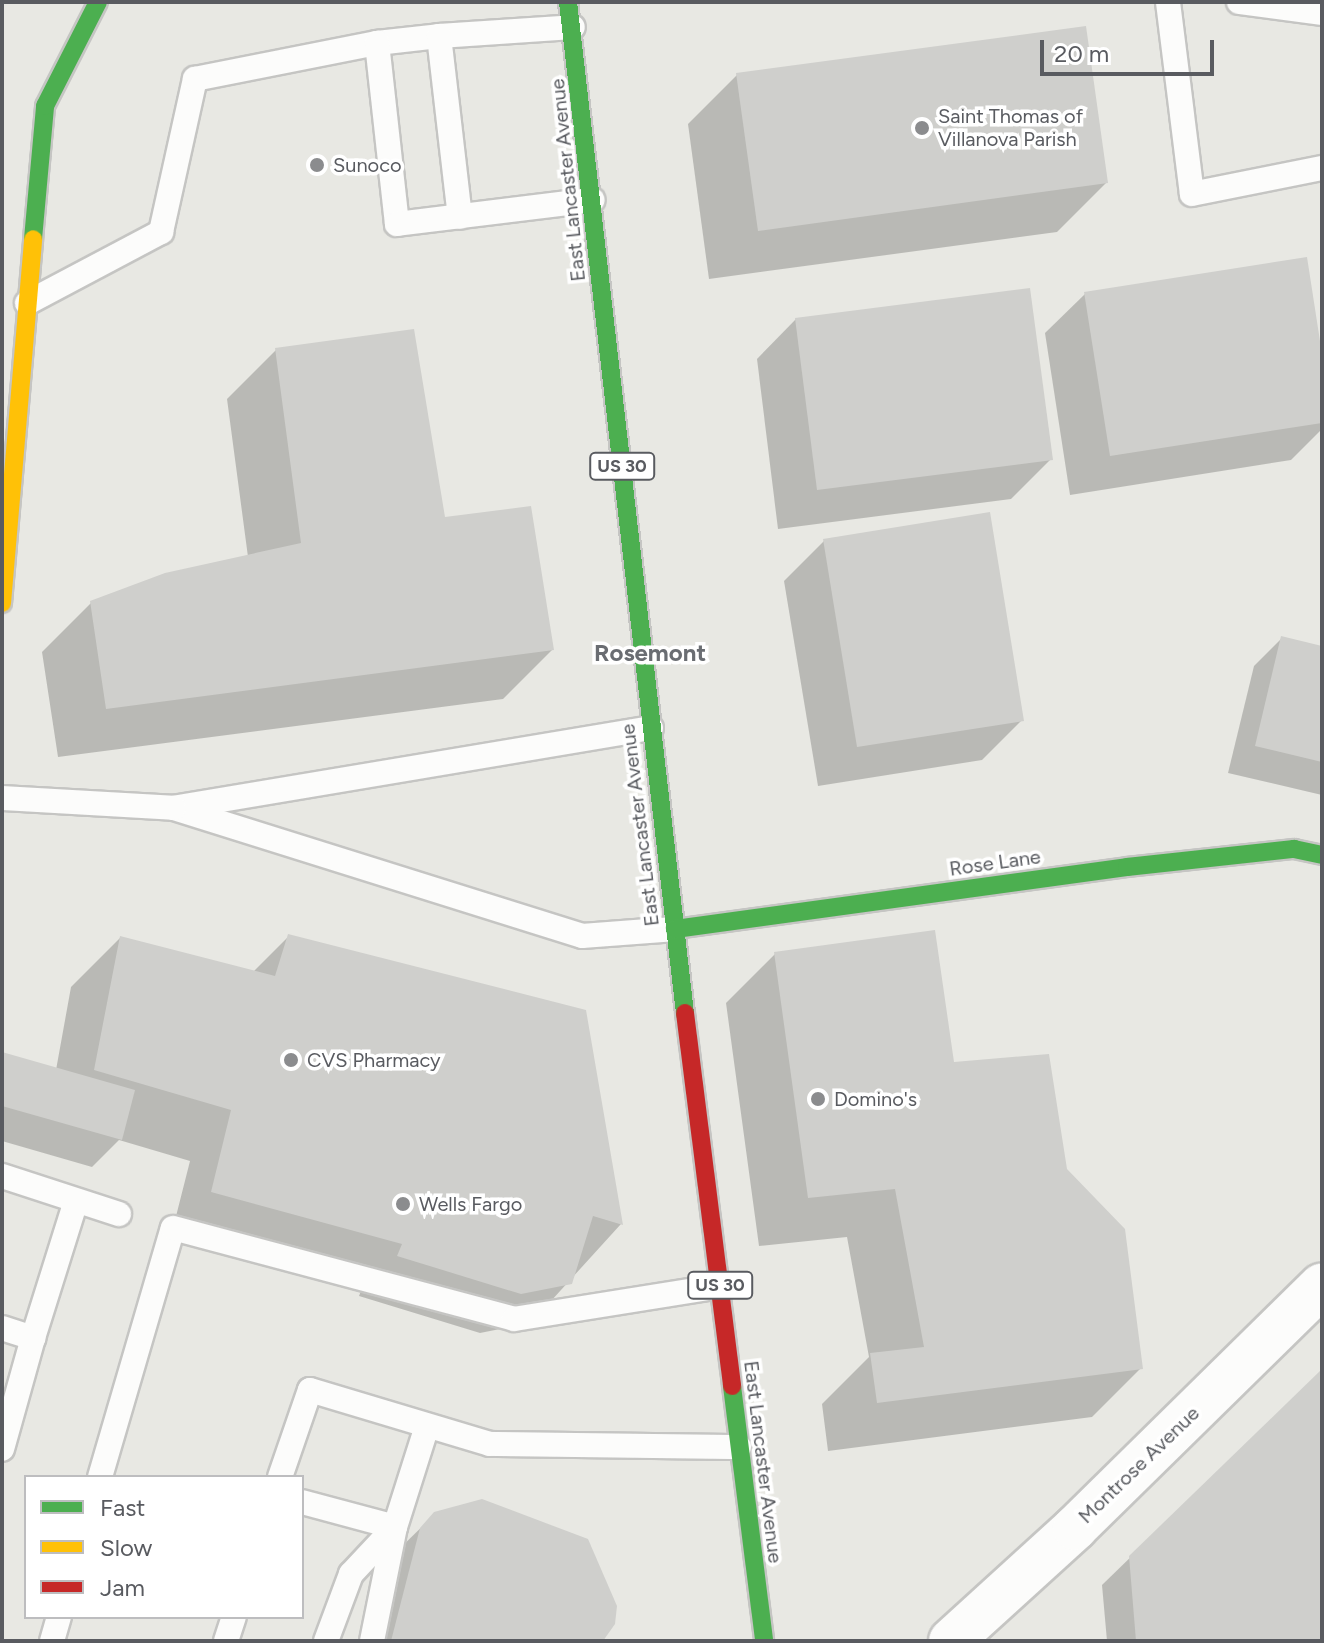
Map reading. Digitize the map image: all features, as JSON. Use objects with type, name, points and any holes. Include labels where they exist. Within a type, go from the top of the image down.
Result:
[{"type":"main road","points":[[2,603],[45,106],[98,2]]},
{"type":"main road","name":"East Lancaster Avenue","points":[[572,9],[651,728],[764,1641]]},
{"type":"main road","name":"Rose Lane","points":[[675,929],[1143,866],[1294,849],[1322,855]]},
{"type":"street","name":"Montrose Avenue","points":[[951,1641],[1075,1528],[1322,1285]]},
{"type":"lane","points":[[1168,2],[1192,194],[1322,168]]},
{"type":"lane","points":[[1239,2],[1322,13]]},
{"type":"lane","points":[[27,303],[161,232],[195,79],[572,9]]},
{"type":"lane","points":[[439,36],[460,217]]},
{"type":"lane","points":[[377,43],[397,224],[593,200]]},
{"type":"lane","points":[[2,798],[174,808],[651,728]]},
{"type":"lane","points":[[174,808],[582,936],[675,929]]},
{"type":"lane","points":[[2,1176],[119,1214]]},
{"type":"lane","points":[[2,1449],[76,1201]]},
{"type":"lane","points":[[101,1475],[173,1228],[514,1319],[720,1286]]},
{"type":"lane","points":[[2,1328],[33,1338]]},
{"type":"lane","points":[[281,1475],[310,1390],[490,1444],[739,1447]]},
{"type":"lane","points":[[372,1641],[395,1527],[427,1426]]},
{"type":"lane","points":[[304,1503],[395,1527]]},
{"type":"lane","points":[[326,1641],[351,1574],[395,1527]]},
{"type":"lane","points":[[52,1641],[58,1619]]},
{"type":"lane","points":[[226,1641],[233,1619]]},
{"type":"building","name":"Saint Thomas of Villanova Parish","points":[[1086,26],[1108,183],[758,231],[736,73]]},
{"type":"building","points":[[1307,257],[1322,354],[1322,423],[1110,456],[1084,292]]},
{"type":"building","points":[[1030,288],[1053,460],[817,490],[795,318]]},
{"type":"building","points":[[414,329],[445,517],[531,506],[554,650],[106,709],[90,601],[165,573],[301,543],[275,348]]},
{"type":"building","points":[[990,512],[1024,721],[857,747],[823,539]]},
{"type":"building","points":[[1281,636],[1322,646],[1322,762],[1255,746]]},
{"type":"building","points":[[935,930],[954,1062],[1049,1054],[1067,1169],[1125,1229],[1143,1369],[877,1403],[870,1353],[924,1347],[895,1189],[808,1198],[774,952]]},
{"type":"building","name":"CVS Pharmacy","points":[[288,934],[586,1010],[623,1225],[593,1216],[572,1284],[521,1294],[397,1256],[402,1244],[211,1192],[231,1110],[94,1070],[120,936],[275,976]]},
{"type":"building","points":[[2,1052],[135,1090],[122,1140],[2,1106]]},
{"type":"building","points":[[1322,1369],[1322,1641],[1136,1641],[1129,1556]]},
{"type":"building","points":[[482,1499],[588,1539],[617,1606],[615,1624],[603,1641],[391,1641],[420,1528],[434,1512]]},
{"type":"traffic: fast","points":[[33,239],[45,106],[98,2]]},
{"type":"traffic: fast","points":[[568,2],[685,1013]]},
{"type":"traffic: fast","points":[[675,929],[1127,867],[1294,849],[1322,855]]},
{"type":"traffic: fast","points":[[732,1386],[764,1641]]},
{"type":"traffic: slow","points":[[2,603],[33,239]]},
{"type":"traffic: jam","points":[[685,1013],[732,1386]]},
{"type":"place","name":"Saint Thomas of Villanova Parish","points":[[922,128]]},
{"type":"place","name":"Sunoco","points":[[317,165]]},
{"type":"place","name":"CVS Pharmacy","points":[[291,1060]]},
{"type":"place","name":"Domino's","points":[[818,1099]]},
{"type":"place","name":"Wells Fargo","points":[[403,1204]]},
{"type":"district","name":"Rosemont","points":[[650,653]]}]
